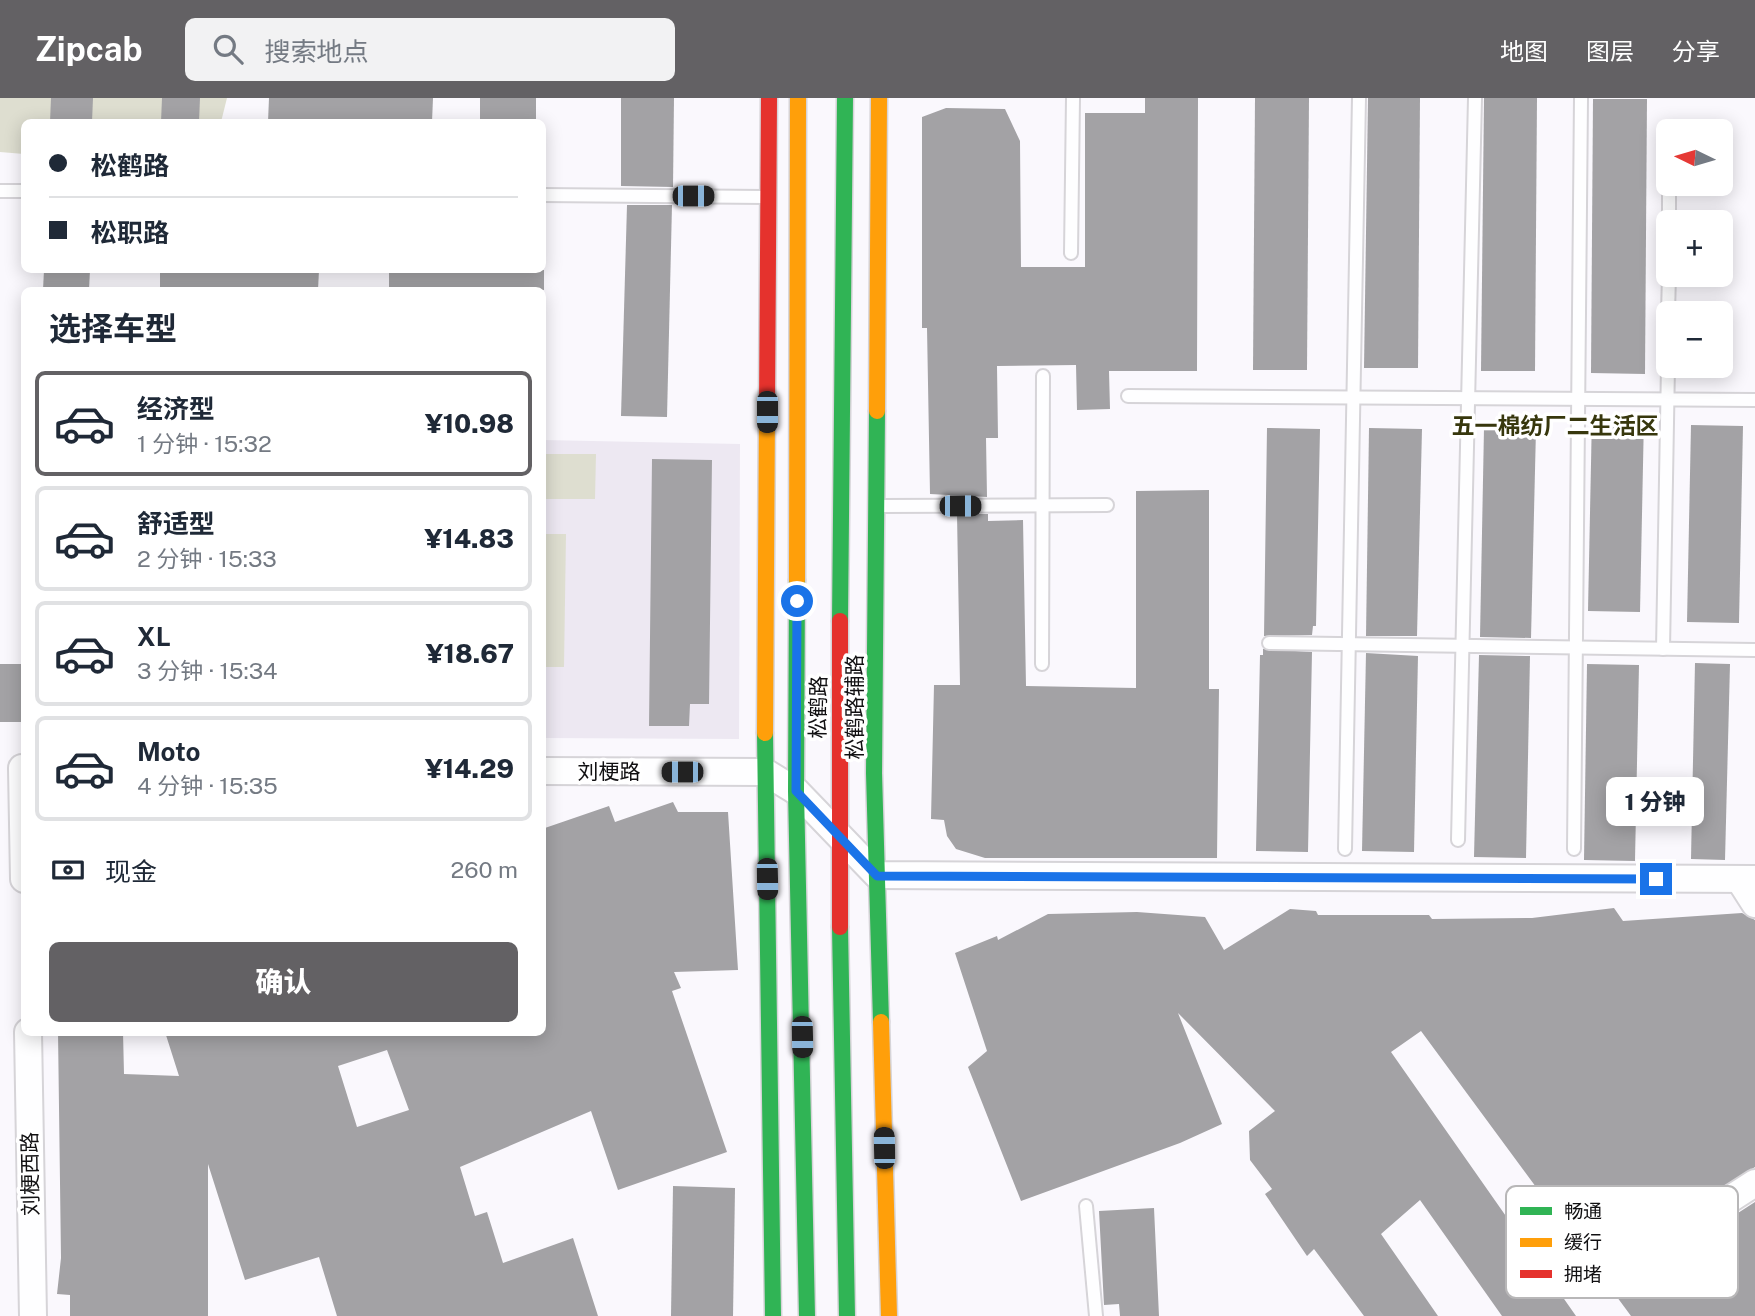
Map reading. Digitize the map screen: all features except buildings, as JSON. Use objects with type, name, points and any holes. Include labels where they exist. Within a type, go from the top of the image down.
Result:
[{"type":"street","points":[[769,98],[765,772],[773,1313],[807,1311]]},
{"type":"street","name":"松鹤路","points":[[798,98],[796,791],[807,1311]]},
{"type":"street","name":"松鹤路","points":[[845,98],[838,834],[868,1314]]},
{"type":"street","name":"松鹤路辅路","points":[[868,1314],[877,876],[879,98]]},
{"type":"street","points":[[767,466],[797,466]]},
{"type":"street","points":[[16,768],[21,837]]},
{"type":"street","name":"刘梗路","points":[[546,771],[765,772]]},
{"type":"street","points":[[765,772],[796,791],[877,876],[1747,879],[1755,904]]},
{"type":"street","name":"刘梗西路","points":[[28,1036],[33,1316]]},
{"type":"street","points":[[1738,1195],[1755,1184]]},
{"type":"lane","points":[[1071,253],[1073,98]]},
{"type":"lane","points":[[1345,849],[1359,98]]},
{"type":"lane","points":[[1458,840],[1475,98]]},
{"type":"lane","points":[[1574,849],[1580,98]]},
{"type":"lane","points":[[0,191],[21,191]]},
{"type":"lane","points":[[546,195],[769,197]]},
{"type":"lane","points":[[1042,664],[1043,376]]},
{"type":"lane","points":[[1664,649],[1668,378]]},
{"type":"lane","points":[[1128,396],[1755,400]]},
{"type":"lane","points":[[876,506],[1107,505]]},
{"type":"lane","points":[[1269,642],[1755,650]]},
{"type":"lane","points":[[1086,1206],[1096,1316]]},
{"type":"shaded area","points":[[0,98],[227,98],[222,119],[21,119],[21,154],[0,152]]},
{"type":"shaded area","points":[[546,440],[740,444],[739,739],[546,738]]},
{"type":"shaded area","points":[[546,454],[596,454],[595,499],[546,499]]},
{"type":"shaded area","points":[[546,534],[566,534],[564,667],[546,667]]},
{"type":"traffic: fast","points":[[840,621],[845,98]]},
{"type":"traffic: fast","points":[[877,411],[874,773],[881,1022]]},
{"type":"traffic: fast","points":[[797,580],[796,791],[807,1316]]},
{"type":"traffic: fast","points":[[765,733],[773,1316]]},
{"type":"traffic: fast","points":[[840,927],[847,1316]]},
{"type":"traffic: slow","points":[[797,580],[798,98]]},
{"type":"traffic: slow","points":[[877,411],[879,98]]},
{"type":"traffic: slow","points":[[765,733],[767,408]]},
{"type":"traffic: slow","points":[[881,1022],[889,1316]]},
{"type":"traffic: jam","points":[[767,408],[769,98]]},
{"type":"traffic: jam","points":[[840,621],[840,927]]},
{"type":"district","name":"五一棉纺厂二生活区","points":[[1555,425]]},
{"type":"route","points":[[797,601],[796,791],[877,876],[1656,879]]}]
